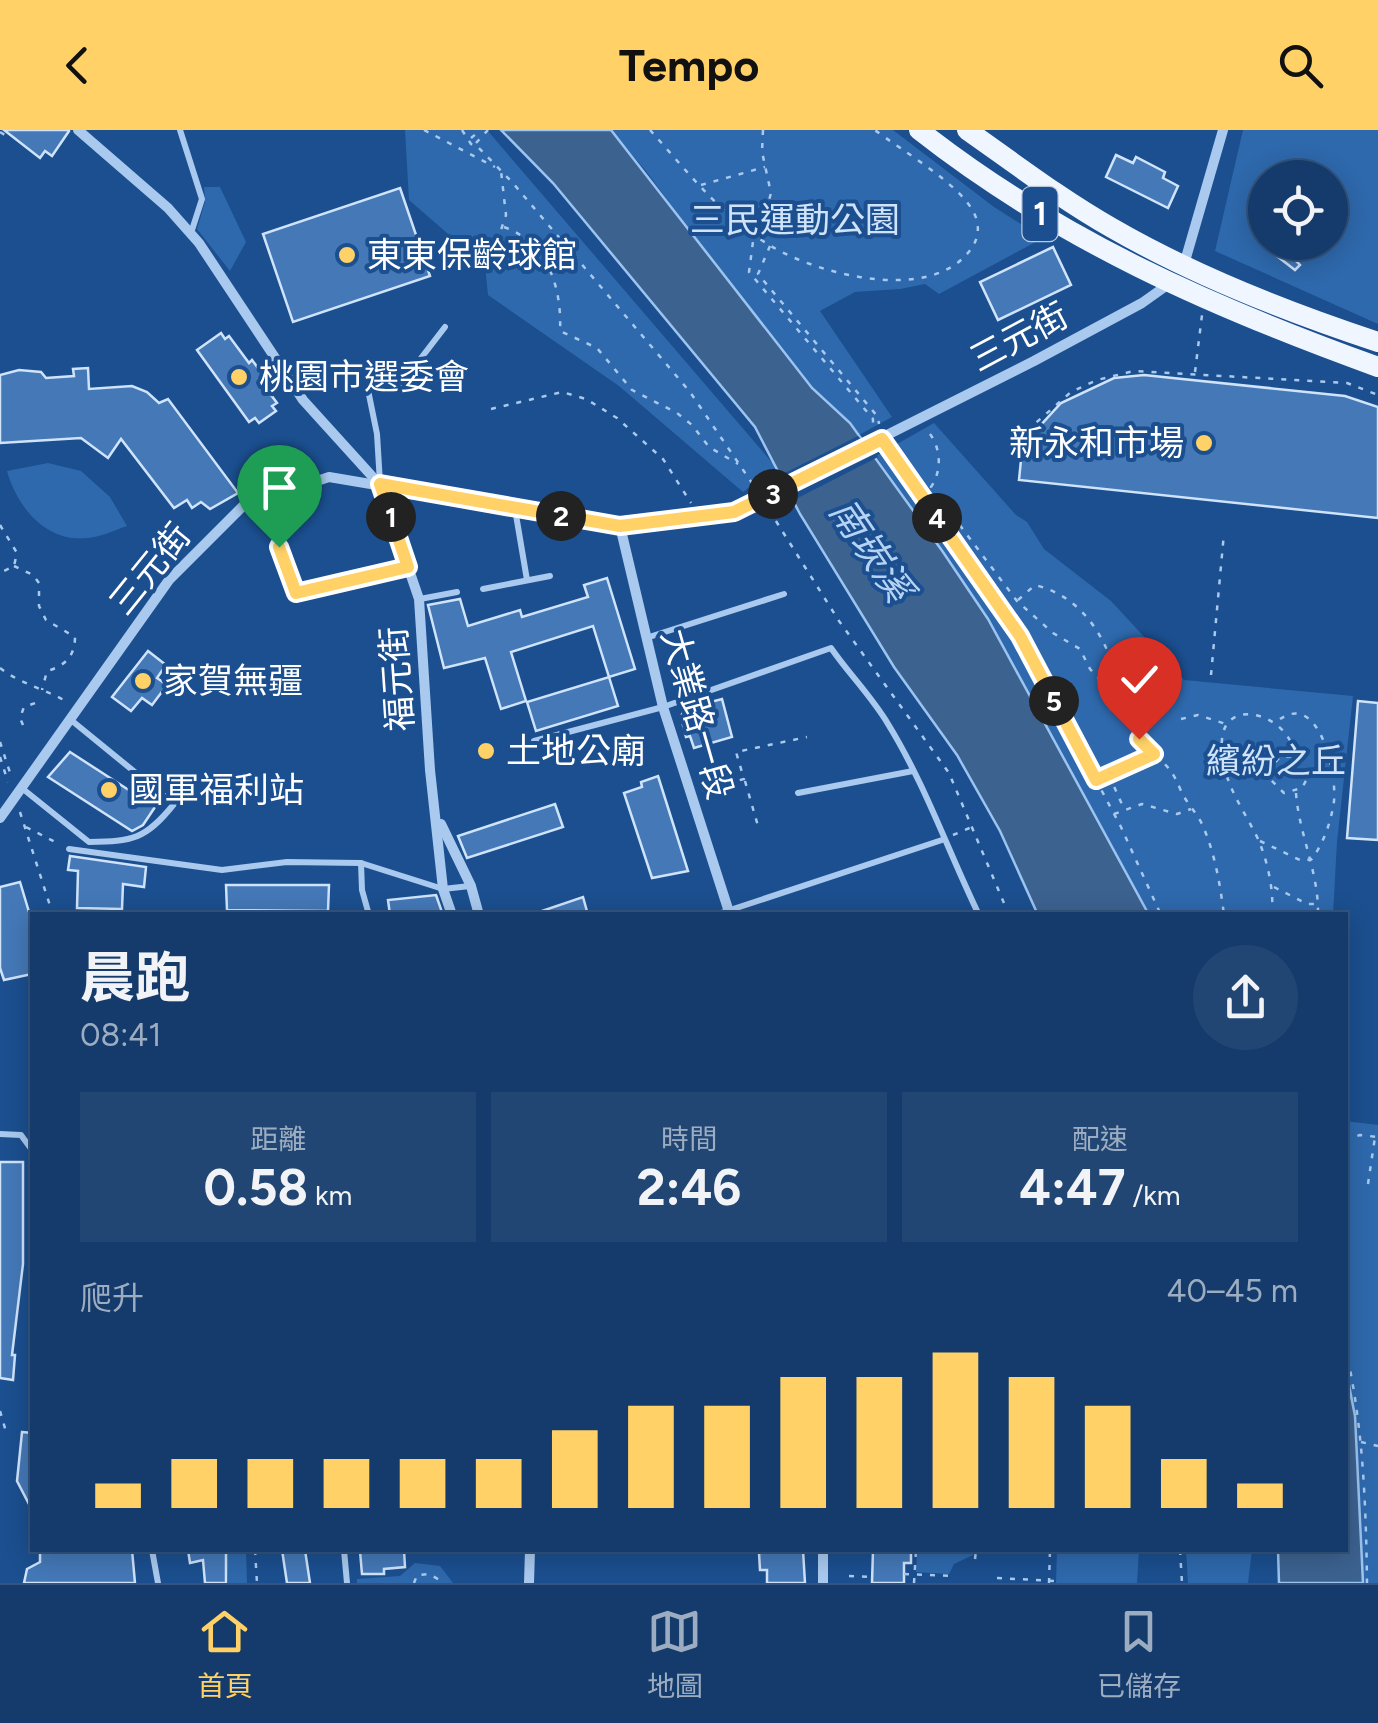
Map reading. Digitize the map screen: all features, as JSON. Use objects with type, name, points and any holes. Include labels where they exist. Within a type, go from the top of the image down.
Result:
[{"type":"main road","name":"1","points":[[918,130],[1090,245],[1286,334],[1378,367]]},
{"type":"main road","name":"1","points":[[966,130],[1110,228],[1264,300],[1378,342]]},
{"type":"street","points":[[78,130],[168,208],[191,234],[302,400],[380,484]]},
{"type":"street","points":[[1185,266],[1223,130]]},
{"type":"street","name":"三元街","points":[[0,818],[16,787],[71,720],[169,580],[246,505],[330,477],[620,526],[734,512],[768,502],[1034,362],[1170,284],[1185,266]]},
{"type":"street","name":"福元街","points":[[380,484],[419,599],[430,770],[443,889],[451,912]]},
{"type":"street","name":"大業路一段","points":[[620,526],[663,706],[729,912]]},
{"type":"street","name":"福元街","points":[[437,816],[471,886],[478,912]]},
{"type":"street","points":[[529,1583],[530,1552]]},
{"type":"street","points":[[822,1583],[823,1552]]},
{"type":"lane","points":[[180,130],[202,199],[191,234]]},
{"type":"lane","points":[[380,484],[377,434],[368,390],[398,388],[445,326]]},
{"type":"lane","points":[[515,508],[527,580]]},
{"type":"lane","points":[[279,547],[296,593],[408,567]]},
{"type":"lane","points":[[483,589],[550,576]]},
{"type":"lane","points":[[419,599],[457,592]]},
{"type":"lane","points":[[645,639],[784,594]]},
{"type":"lane","points":[[534,741],[663,706],[831,648],[887,722],[928,796],[942,840],[978,912]]},
{"type":"lane","points":[[16,787],[89,842],[130,841],[158,824],[174,804],[71,720]]},
{"type":"lane","points":[[798,793],[913,771]]},
{"type":"lane","points":[[732,912],[942,840]]},
{"type":"lane","points":[[88,852],[89,842]]},
{"type":"lane","points":[[69,850],[222,870],[287,862],[361,863],[443,889],[471,886]]},
{"type":"lane","points":[[361,863],[368,912]]},
{"type":"lane","points":[[0,1134],[22,1135],[30,1147]]},
{"type":"lane","points":[[152,1552],[158,1583]]},
{"type":"lane","points":[[344,1552],[347,1583]]},
{"type":"path","points":[[424,130],[501,170]]},
{"type":"path","points":[[462,130],[471,144],[501,170],[690,392],[757,491]]},
{"type":"path","points":[[470,138],[482,130]]},
{"type":"path","points":[[476,145],[488,130]]},
{"type":"path","points":[[650,130],[700,186],[770,246],[844,276],[870,280],[925,276],[950,266],[968,254],[977,240],[973,210],[948,184],[874,130]]},
{"type":"path","points":[[764,130],[762,152],[771,194],[766,214],[754,234],[750,272],[872,419],[876,442],[1020,636],[1114,814],[1160,912]]},
{"type":"path","points":[[0,132],[10,138]]},
{"type":"path","points":[[700,186],[766,166]]},
{"type":"path","points":[[495,267],[494,251],[504,227],[506,196],[501,170]]},
{"type":"path","points":[[504,227],[528,242],[550,268],[561,306],[560,331],[597,348],[632,390],[677,414],[692,425],[709,447],[740,465]]},
{"type":"path","points":[[770,246],[758,274],[878,418],[876,442]]},
{"type":"path","points":[[1195,374],[1202,314]]},
{"type":"path","points":[[1020,442],[1071,392],[1097,380],[1134,371],[1347,383],[1378,395]]},
{"type":"path","points":[[491,409],[562,392],[586,400],[617,418],[662,458],[700,516]]},
{"type":"path","points":[[930,434],[940,448],[936,481],[931,487],[1018,600],[1052,633],[1080,649],[1090,670],[1139,739],[1178,778],[1180,790],[1215,860],[1224,912]]},
{"type":"path","points":[[768,502],[839,622],[949,773],[1009,912]]},
{"type":"path","points":[[0,525],[17,553],[14,566]]},
{"type":"path","points":[[1211,674],[1224,532]]},
{"type":"path","points":[[0,572],[14,566],[33,575],[39,583],[39,606],[46,620],[75,637],[71,656],[60,667],[47,671],[42,690]]},
{"type":"path","points":[[1018,600],[1035,585],[1070,602],[1089,617],[1106,644],[1117,678],[1121,697],[1116,704]]},
{"type":"path","points":[[0,668],[18,682],[72,704]]},
{"type":"path","points":[[24,725],[20,718],[24,707],[41,701]]},
{"type":"path","points":[[1258,841],[1302,862],[1312,859],[1324,842],[1334,800],[1326,741],[1311,722],[1298,714],[1284,715],[1275,723]]},
{"type":"path","points":[[1181,719],[1198,715],[1227,725]]},
{"type":"path","points":[[1272,912],[1271,886],[1258,841],[1225,776],[1222,741],[1227,725],[1236,717],[1262,716],[1289,736],[1294,756]]},
{"type":"path","points":[[758,826],[736,752],[807,737]]},
{"type":"path","points":[[0,742],[16,787]]},
{"type":"path","points":[[1096,780],[1154,754]]},
{"type":"path","points":[[1287,755],[1294,756],[1304,764],[1308,776],[1296,792],[1278,790],[1270,774],[1275,762],[1287,755]]},
{"type":"path","points":[[0,757],[16,787]]},
{"type":"path","points":[[1109,775],[1125,810]]},
{"type":"path","points":[[691,792],[744,780]]},
{"type":"path","points":[[1296,792],[1298,817],[1312,859],[1318,912]]},
{"type":"path","points":[[1114,814],[1142,804],[1177,814],[1192,808]]},
{"type":"path","points":[[20,812],[52,912]]},
{"type":"path","points":[[23,826],[69,850]]},
{"type":"path","points":[[942,840],[972,827]]},
{"type":"path","points":[[1271,886],[1306,904],[1318,904]]},
{"type":"path","points":[[1348,1139],[1360,1135],[1376,1137],[1368,1184]]},
{"type":"path","points":[[1348,1360],[1357,1401],[1367,1583]]},
{"type":"path","points":[[0,1411],[7,1435]]},
{"type":"path","points":[[1360,1442],[1378,1446]]},
{"type":"path","points":[[255,1552],[257,1583]]},
{"type":"path","points":[[914,1583],[916,1552]]},
{"type":"path","points":[[975,1560],[976,1552]]},
{"type":"path","points":[[1049,1582],[1050,1552]]},
{"type":"path","points":[[1180,1552],[1182,1583]]},
{"type":"path","points":[[414,1583],[417,1574],[428,1574],[445,1583]]},
{"type":"path","points":[[904,1574],[953,1576]]},
{"type":"path","points":[[849,1576],[872,1577]]},
{"type":"path","points":[[997,1578],[1056,1581]]},
{"type":"green space","points":[[405,130],[487,130],[776,467],[743,492],[619,386],[488,295],[485,266],[409,200]]},
{"type":"green space","name":"三民運動公園","points":[[611,130],[893,130],[994,207],[1043,238],[939,294],[925,284],[855,292],[820,311],[892,417],[859,435],[812,388],[753,316]]},
{"type":"green space","points":[[1243,130],[1378,130],[1378,324],[1215,251]]},
{"type":"green space","points":[[204,187],[220,187],[246,242],[230,271],[197,229],[205,202]]},
{"type":"green space","name":"繽紛之丘","points":[[934,423],[1016,515],[1027,522],[1044,549],[1111,601],[1184,680],[1353,696],[1333,912],[1147,912],[988,619],[876,456]]},
{"type":"green space","points":[[48,463],[81,471],[110,497],[127,526],[98,536],[73,538],[59,535],[36,520],[18,497],[7,471]]},
{"type":"green space","points":[[1348,1121],[1378,1125],[1378,1583],[1363,1583],[1355,1416],[1348,1380]]},
{"type":"green space","points":[[226,1552],[246,1552],[247,1583],[228,1583]]},
{"type":"green space","points":[[917,1552],[974,1552],[954,1564],[949,1574],[916,1572]]},
{"type":"green space","points":[[1057,1552],[1139,1552],[1137,1583],[1056,1583]]},
{"type":"green space","points":[[1186,1552],[1252,1552],[1248,1583],[1188,1583]]},
{"type":"green space","points":[[415,1563],[440,1566],[453,1583],[357,1583],[357,1579],[400,1576]]},
{"type":"water","name":"南崁溪","points":[[501,130],[611,130],[812,388],[850,423],[943,552],[988,619],[1147,912],[1037,912],[1000,831],[957,755],[894,667],[800,514],[755,427],[553,183]]},
{"type":"water","points":[[1348,1380],[1355,1416],[1363,1583],[1279,1583],[1278,1552],[1348,1552]]},
{"type":"pier","points":[[858,436],[878,457],[788,503],[775,478]]},
{"type":"building","points":[[4,130],[69,131],[52,156],[45,151],[40,158]]},
{"type":"building","points":[[1116,155],[1133,163],[1136,157],[1165,172],[1163,178],[1178,186],[1168,208],[1106,177]]},
{"type":"building","name":"東東保齡球館","points":[[400,188],[430,276],[293,322],[263,234]]},
{"type":"building","points":[[1053,247],[1071,285],[998,320],[980,282]]},
{"type":"building","points":[[1282,260],[1295,260],[1300,265],[1295,270]]},
{"type":"building","name":"桃園市選委會","points":[[221,333],[225,339],[229,336],[249,363],[252,360],[264,376],[259,379],[277,403],[272,406],[276,411],[259,423],[255,418],[249,422],[197,350]]},
{"type":"building","points":[[88,368],[89,389],[132,386],[159,403],[168,399],[238,493],[210,509],[201,502],[192,508],[187,500],[174,508],[121,439],[108,458],[81,438],[0,443],[0,375],[19,370],[41,372],[46,378],[74,376],[73,369]]},
{"type":"building","name":"新永和市場","points":[[1144,375],[1345,396],[1378,407],[1378,518],[1019,480],[1021,460],[1039,427],[1061,403],[1114,378]]},
{"type":"building","points":[[607,578],[635,669],[609,677],[593,626],[511,652],[526,701],[501,709],[485,658],[444,668],[428,605],[460,599],[468,626],[520,610],[522,617],[588,597],[584,585]]},
{"type":"building","name":"家賀無疆","points":[[148,651],[166,665],[157,678],[167,685],[152,705],[142,698],[131,711],[112,697]]},
{"type":"building","points":[[609,677],[618,706],[536,731],[527,702]]},
{"type":"building","points":[[722,699],[732,737],[694,748],[690,736],[686,737],[681,717],[684,709]]},
{"type":"building","points":[[1358,701],[1378,703],[1378,840],[1347,838]]},
{"type":"building","points":[[70,752],[155,807],[143,825],[132,831],[48,777]]},
{"type":"building","points":[[658,776],[688,871],[652,878],[624,793]]},
{"type":"building","points":[[555,804],[563,827],[467,858],[458,836]]},
{"type":"building","points":[[70,856],[146,867],[144,887],[123,884],[122,909],[77,908],[78,871],[68,870]]},
{"type":"building","points":[[20,882],[30,915],[30,974],[4,980],[0,968],[0,887]]},
{"type":"building","points":[[226,885],[329,885],[328,911],[227,910]]},
{"type":"building","points":[[436,895],[442,912],[390,912],[388,900]]},
{"type":"building","points":[[583,897],[587,912],[539,912]]},
{"type":"building","points":[[0,1162],[23,1162],[23,1264],[12,1355],[13,1380],[0,1378]]},
{"type":"building","points":[[22,1432],[30,1433],[30,1506],[17,1481]]},
{"type":"building","points":[[40,1552],[132,1552],[135,1583],[24,1583],[27,1569],[40,1562]]},
{"type":"building","points":[[188,1552],[226,1552],[226,1583],[205,1583],[203,1560],[190,1563]]},
{"type":"building","points":[[282,1552],[305,1552],[310,1583],[287,1583]]},
{"type":"building","points":[[360,1552],[404,1552],[405,1567],[384,1569],[384,1574],[362,1574]]},
{"type":"building","points":[[803,1552],[805,1583],[767,1583],[767,1570],[760,1570],[759,1553]]},
{"type":"building","points":[[873,1552],[911,1552],[911,1563],[904,1563],[904,1583],[872,1583]]},
{"type":"place","name":"東東保齡球館","points":[[347,255]]},
{"type":"place","name":"桃園市選委會","points":[[239,377]]},
{"type":"place","name":"新永和市場","points":[[1204,443]]},
{"type":"place","name":"家賀無疆","points":[[143,681]]},
{"type":"place","name":"土地公廟","points":[[486,751]]},
{"type":"place","name":"國軍福利站","points":[[109,790]]},
{"type":"route","points":[[279,547],[296,593],[408,567],[380,484],[620,526],[734,512],[882,439],[1020,636],[1096,780],[1154,754],[1139,739]]}]
